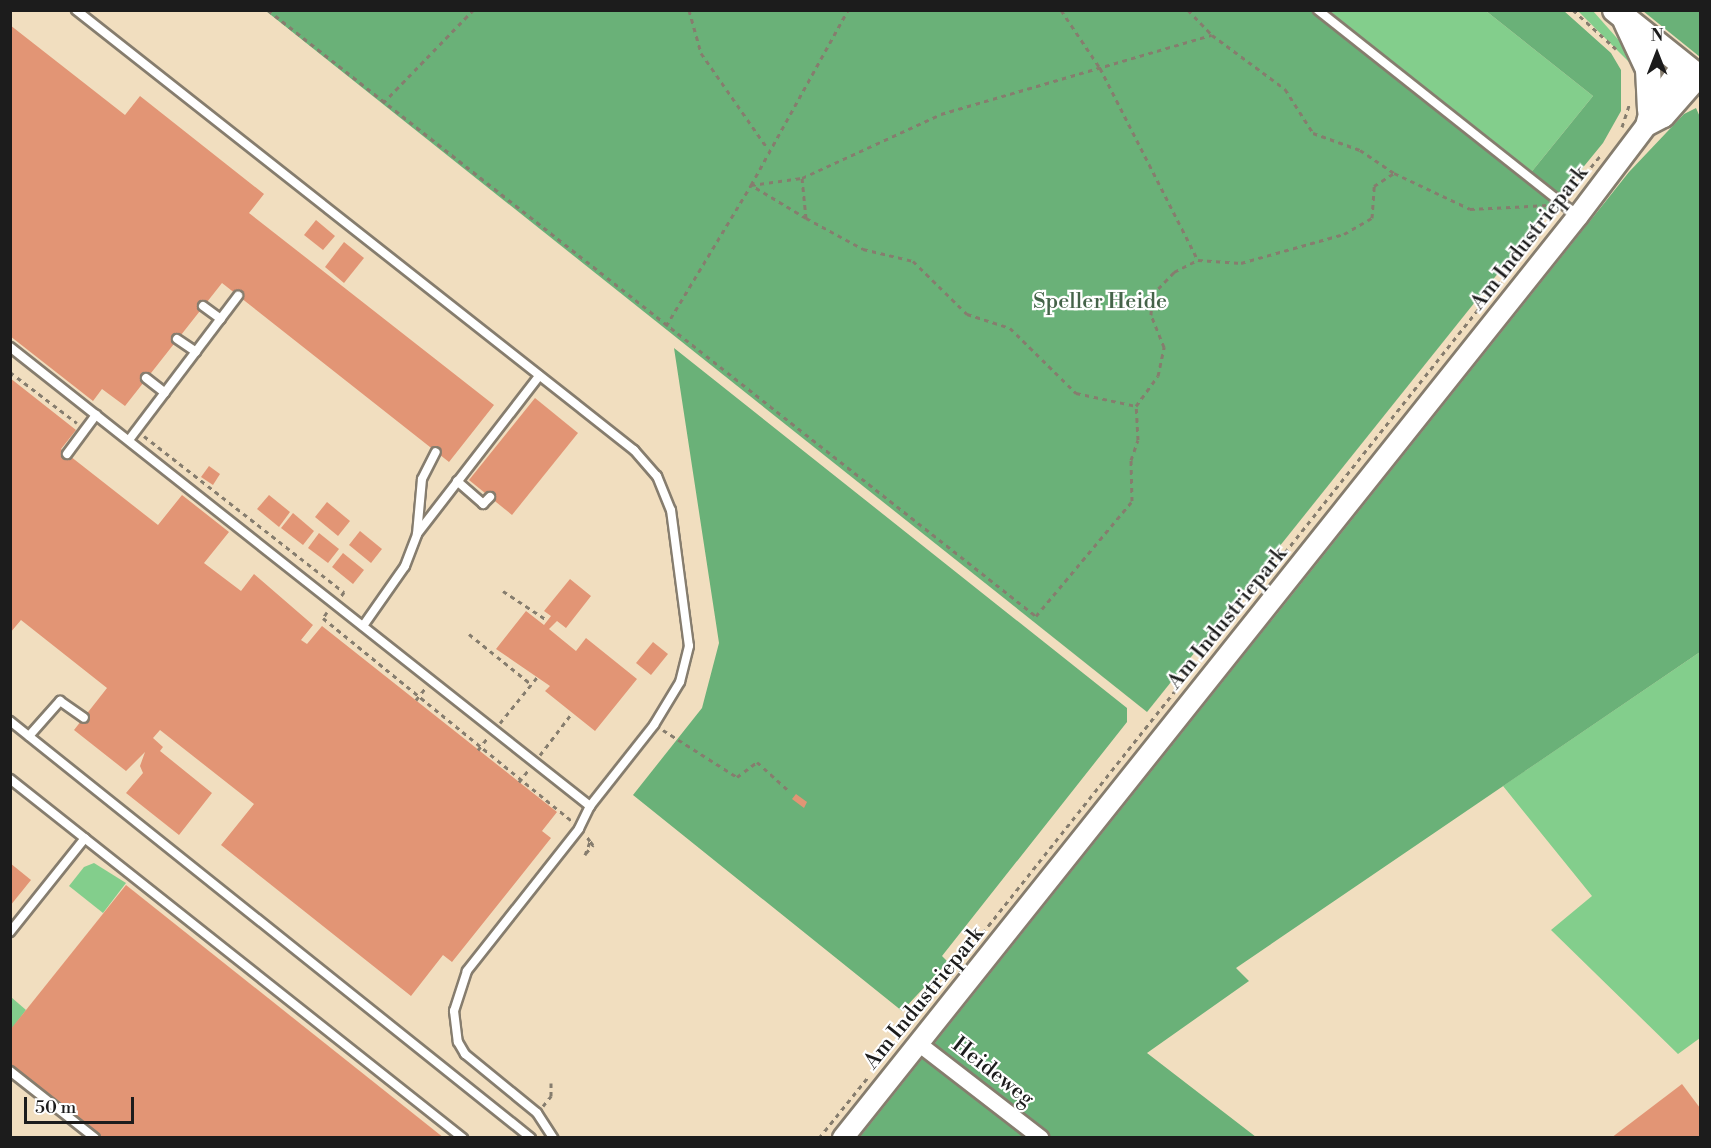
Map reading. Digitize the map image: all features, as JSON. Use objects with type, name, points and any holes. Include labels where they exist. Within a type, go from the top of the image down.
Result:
[{"type":"main road","points":[[1619,14],[1694,73]]},
{"type":"main road","points":[[1619,14],[1647,69],[1642,111]]},
{"type":"street","name":"Am Industriepark","points":[[843,1137],[1578,216],[1642,111],[1694,73]]},
{"type":"street","name":"Heideweg","points":[[918,1043],[1041,1137]]},
{"type":"lane","points":[[76,10],[634,450],[657,476],[670,510],[689,646],[680,682],[654,724],[590,806],[579,829],[467,971],[454,1011],[458,1042],[465,1054],[537,1113],[553,1137]]},
{"type":"lane","points":[[1318,10],[1578,216]]},
{"type":"lane","points":[[129,440],[238,296]]},
{"type":"lane","points":[[203,306],[221,319]]},
{"type":"lane","points":[[177,339],[196,352]]},
{"type":"lane","points":[[10,347],[590,806]]},
{"type":"lane","points":[[417,534],[539,376]]},
{"type":"lane","points":[[146,378],[165,393]]},
{"type":"lane","points":[[68,454],[96,415]]},
{"type":"lane","points":[[363,626],[405,566],[417,534],[422,479],[436,452]]},
{"type":"lane","points":[[457,481],[483,504],[490,497]]},
{"type":"lane","points":[[29,736],[60,701],[84,718]]},
{"type":"lane","points":[[10,721],[531,1137]]},
{"type":"lane","points":[[10,779],[463,1137]]},
{"type":"lane","points":[[10,932],[86,838]]},
{"type":"lane","points":[[10,1071],[95,1137]]},
{"type":"path","points":[[268,10],[1036,616],[1132,501],[1131,460],[1138,440],[1136,406],[1158,376],[1164,346],[1151,315],[1152,295],[1174,272],[1198,260],[1241,263],[1344,234],[1372,218],[1374,186],[1394,173]]},
{"type":"path","points":[[383,103],[473,10]]},
{"type":"path","points":[[689,10],[701,53],[768,149]]},
{"type":"path","points":[[666,326],[752,185],[768,149],[848,10]]},
{"type":"path","points":[[1061,10],[1100,68],[1198,260]]},
{"type":"path","points":[[1188,10],[1212,35],[1285,89],[1313,133],[1360,150],[1394,173],[1470,209],[1562,204]]},
{"type":"path","points":[[1572,10],[1620,53]]},
{"type":"path","points":[[752,185],[802,178],[941,114],[1212,35]]},
{"type":"path","points":[[1620,130],[1642,111]]},
{"type":"path","points":[[971,948],[1603,153]]},
{"type":"path","points":[[802,178],[806,218]]},
{"type":"path","points":[[752,185],[863,249],[913,261],[967,314],[1010,328],[1076,393],[1136,406]]},
{"type":"path","points":[[10,372],[85,430]]},
{"type":"path","points":[[503,591],[547,620]]},
{"type":"path","points":[[469,634],[531,684]]},
{"type":"path","points":[[478,750],[538,676]]},
{"type":"path","points":[[416,700],[431,681]]},
{"type":"path","points":[[519,782],[572,713]]},
{"type":"path","points":[[654,724],[737,777],[757,762],[789,791]]},
{"type":"path","points":[[585,855],[593,845],[590,841]]},
{"type":"path","points":[[819,1137],[869,1076]]},
{"type":"green space","name":"Speller Heide","points":[[266,11],[1313,11],[1555,202],[1147,712]]},
{"type":"green space","points":[[1322,11],[1486,11],[1593,96],[1529,175]]},
{"type":"green space","points":[[1486,11],[1564,11],[1611,53],[1621,70],[1621,111],[1603,143],[1558,198],[1529,175],[1593,96]]},
{"type":"green space","points":[[1578,11],[1593,11],[1624,46],[1634,67]]},
{"type":"green space","points":[[1643,11],[1700,11],[1700,57]]},
{"type":"green space","points":[[1696,108],[1700,117],[1700,652],[1236,968],[1249,981],[1147,1053],[1256,1137],[859,1138],[1629,172],[1684,114]]},
{"type":"green space","points":[[674,348],[1127,708],[1127,722],[942,956],[948,962],[902,1011],[633,795],[702,708],[719,643]]},
{"type":"green space","points":[[1700,652],[1700,1038],[1678,1054],[1551,930],[1592,896],[1503,786]]},
{"type":"green space","points":[[94,863],[126,883],[103,913],[69,886],[84,867]]},
{"type":"green space","points":[[11,997],[26,1010],[11,1030]]},
{"type":"building","points":[[10,25],[125,115],[140,96],[264,194],[249,213],[494,405],[449,462],[222,283],[125,406],[102,389],[93,401],[10,336]]},
{"type":"building","points":[[316,220],[335,236],[323,250],[304,235]]},
{"type":"building","points":[[344,242],[364,258],[344,283],[325,267]]},
{"type":"building","points":[[10,378],[76,430],[61,449],[158,525],[182,495],[229,532],[204,563],[241,591],[254,574],[313,625],[301,640],[307,644],[322,626],[557,812],[542,831],[551,838],[452,962],[443,955],[411,996],[221,845],[254,804],[160,730],[153,738],[163,747],[160,751],[212,793],[179,835],[126,793],[143,773],[140,766],[145,752],[126,771],[74,730],[107,688],[21,620],[10,633]]},
{"type":"building","points":[[535,398],[578,433],[512,515],[469,480]]},
{"type":"building","points":[[209,466],[220,474],[213,485],[201,477]]},
{"type":"building","points":[[269,495],[290,512],[279,527],[257,509]]},
{"type":"building","points":[[327,502],[350,521],[338,536],[315,517]]},
{"type":"building","points":[[293,513],[314,531],[303,545],[281,528]]},
{"type":"building","points":[[360,531],[382,549],[371,563],[349,545]]},
{"type":"building","points":[[319,533],[339,549],[328,563],[308,548]]},
{"type":"building","points":[[343,553],[364,570],[353,584],[332,567]]},
{"type":"building","points":[[570,579],[591,596],[566,628],[557,621],[549,629],[576,651],[586,638],[637,679],[595,731],[545,691],[550,686],[496,649],[526,611],[544,625],[551,616],[544,611]]},
{"type":"building","points":[[653,642],[668,654],[651,675],[636,663]]},
{"type":"building","points":[[796,794],[807,802],[804,808],[792,799]]},
{"type":"building","points":[[10,863],[31,880],[10,906]]},
{"type":"building","points":[[126,885],[444,1138],[102,1138],[10,1065],[10,1030]]},
{"type":"building","points":[[1682,1084],[1700,1108],[1700,1138],[1611,1138]]}]
